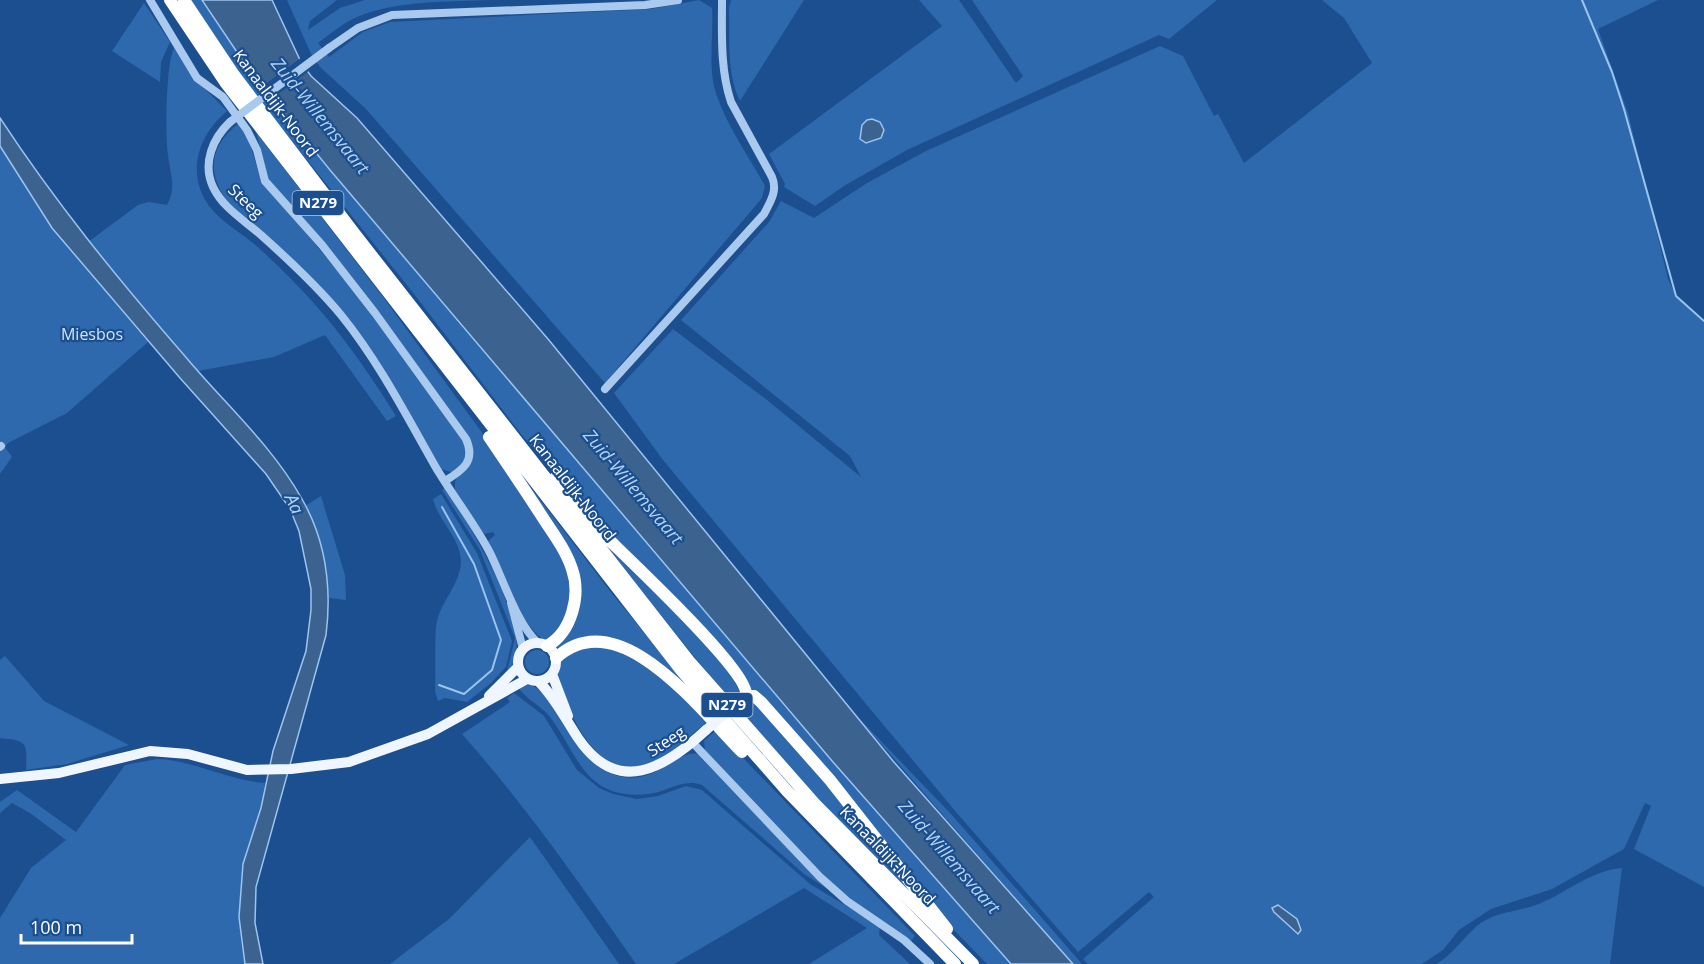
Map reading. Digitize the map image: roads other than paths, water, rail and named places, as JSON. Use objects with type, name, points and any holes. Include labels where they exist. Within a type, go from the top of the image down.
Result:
[{"type":"highway","name":"Kanaaldijk-Noord","points":[[170,0],[225,82],[681,670],[787,791],[956,964]]},
{"type":"highway","name":"Kanaaldijk-Noord","points":[[184,0],[234,75],[661,626],[764,748],[973,964]]},
{"type":"highway","name":"N279","points":[[474,406],[484,430],[564,550],[572,567],[575,582],[574,607],[560,635],[542,644]]},
{"type":"highway","name":"N279","points":[[504,426],[534,454],[591,521],[707,639],[745,684],[742,699],[754,696],[761,702],[830,780],[973,964]]},
{"type":"highway","name":"N279","points":[[555,658],[572,646],[592,642],[614,643],[635,652],[653,664],[767,777],[787,791]]},
{"type":"main road","points":[[0,779],[59,773],[150,750],[188,754],[231,767],[291,769],[349,762],[398,747],[448,724],[485,701],[552,674],[555,658],[542,644],[523,649],[518,657],[518,667],[485,701]]},
{"type":"main road","points":[[518,667],[533,680]]},
{"type":"main road","name":"Steeg","points":[[552,674],[571,725]]},
{"type":"main road","name":"Steeg","points":[[533,680],[571,725],[593,756],[614,769],[624,772],[646,770],[661,765],[742,699]]},
{"type":"street","points":[[150,0],[197,78],[223,97],[254,140],[265,181],[375,313],[466,439],[471,450],[469,462],[460,472],[445,481]]},
{"type":"street","name":"Steeg","points":[[523,649],[510,600],[489,552],[390,386],[342,316],[304,275],[218,196],[209,175],[209,158],[213,144],[231,122],[358,28],[392,15],[645,5],[678,0]]},
{"type":"street","points":[[605,389],[764,214],[773,196],[775,184],[731,102],[727,88],[722,58],[722,0]]},
{"type":"street","name":"Steeg","points":[[510,600],[542,644]]},
{"type":"street","points":[[692,742],[820,877],[847,901],[904,940],[930,964]]},
{"type":"water","name":"Zuid-Willemsvaart","points":[[202,0],[272,0],[301,62],[311,76],[357,118],[548,339],[893,761],[1073,964],[1011,964],[833,762],[330,170],[249,70]]},
{"type":"water","name":"Aa","points":[[0,118],[65,210],[111,269],[276,460],[302,499],[317,531],[327,582],[326,635],[256,887],[255,923],[263,964],[245,964],[239,917],[243,864],[261,808],[273,751],[306,651],[311,589],[299,531],[290,509],[266,474],[180,378],[52,228],[0,146]]},
{"type":"water","points":[[872,119],[880,122],[884,130],[881,138],[866,143],[860,139],[862,125]]},
{"type":"water","points":[[1278,905],[1297,919],[1301,930],[1298,934],[1274,912],[1272,908]]},
{"type":"waterway","points":[[1582,0],[1612,72],[1624,109],[1676,296],[1704,321]]},
{"type":"waterway","points":[[439,685],[464,694],[492,670],[501,640],[474,564],[442,507]]},
{"type":"park label","name":"Miesbos","points":[[92,334]]}]
